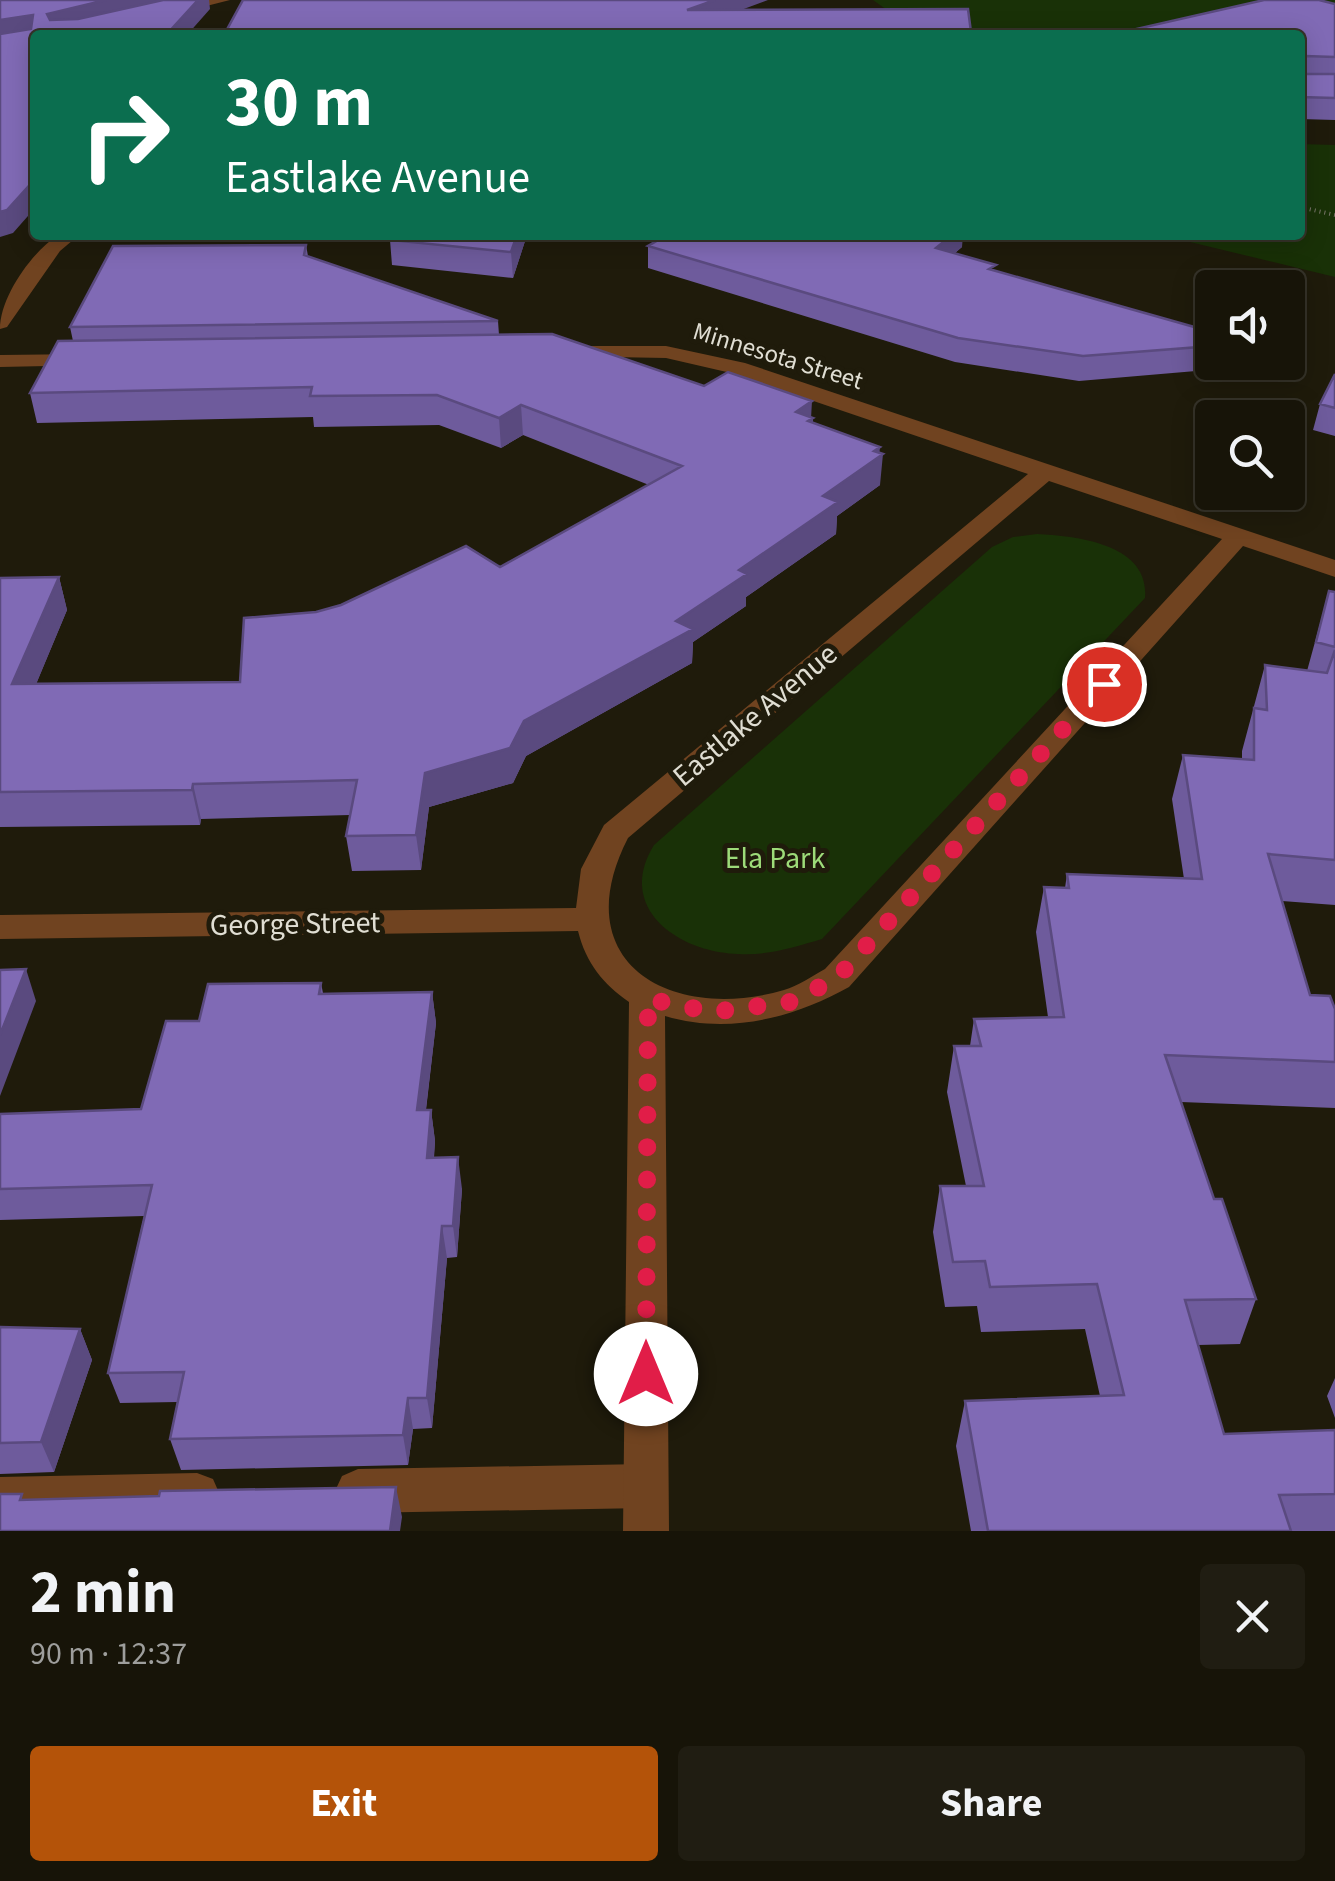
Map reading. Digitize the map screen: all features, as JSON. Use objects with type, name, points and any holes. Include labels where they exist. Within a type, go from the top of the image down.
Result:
[{"type":"street","points":[[151,16],[223,0]]},
{"type":"street","points":[[0,323],[53,246],[62,240]]},
{"type":"street","name":"Minnesota Street","points":[[537,352],[666,352],[737,368],[1335,568]]},
{"type":"street","points":[[0,361],[120,359]]},
{"type":"street","name":"Eastlake Avenue","points":[[1045,472],[616,832],[596,871],[591,919],[605,968],[648,999],[712,1012],[790,1002],[837,978],[1238,537]]},
{"type":"street","name":"George Street","points":[[0,927],[591,919]]},
{"type":"street","points":[[646,1531],[648,999]]},
{"type":"street","points":[[324,1492],[645,1486]]},
{"type":"street","points":[[0,1499],[248,1494]]},
{"type":"path","points":[[1305,208],[1335,215]]},
{"type":"green space","points":[[873,0],[1335,0],[1335,9],[1198,30],[925,30],[905,23]]},
{"type":"green space","points":[[1305,144],[1335,145],[1335,277],[1182,240],[1305,240]]},
{"type":"green space","name":"Ela Park","points":[[1037,534],[1090,541],[1124,555],[1143,580],[1145,598],[822,939],[770,952],[738,954],[694,945],[659,922],[648,907],[642,888],[644,868],[654,845],[992,547],[1013,537]]},
{"type":"building","points":[[0,0],[106,0],[47,14],[50,20],[78,19],[163,0],[198,0],[171,30],[30,30],[30,185],[7,210],[0,212],[0,34],[31,29],[33,15],[0,20]]},
{"type":"building","points":[[243,0],[715,0],[687,10],[968,9],[971,30],[227,30]]},
{"type":"building","points":[[1264,0],[1319,0],[1335,4],[1335,57],[1305,56],[1305,30],[1136,29]]},
{"type":"building","points":[[1305,74],[1335,74],[1335,98],[1305,97]]},
{"type":"building","points":[[390,240],[515,240],[511,252]]},
{"type":"building","points":[[658,240],[946,240],[936,248],[996,265],[989,269],[1195,327],[1195,347],[1083,356],[958,338],[648,246]]},
{"type":"building","points":[[306,245],[304,255],[498,321],[70,327],[113,246]]},
{"type":"building","points":[[552,334],[704,386],[728,372],[812,401],[796,412],[813,418],[808,421],[880,447],[874,451],[883,454],[823,496],[838,502],[739,570],[747,574],[676,621],[693,629],[524,721],[510,748],[425,773],[416,835],[346,836],[357,780],[193,784],[192,790],[0,792],[0,578],[59,577],[12,684],[240,682],[244,618],[316,612],[341,605],[466,546],[500,567],[682,466],[521,405],[499,418],[437,395],[310,396],[312,387],[30,393],[58,341]]},
{"type":"building","points":[[1335,374],[1335,408],[1320,404]]},
{"type":"building","points":[[1329,591],[1335,592],[1335,647],[1316,642]]},
{"type":"building","points":[[1335,650],[1335,860],[1268,854],[1310,995],[1330,996],[1335,1009],[1335,1062],[1165,1055],[1214,1199],[1222,1199],[1256,1299],[1185,1300],[1224,1434],[1335,1430],[1335,1494],[1279,1495],[1291,1531],[988,1531],[965,1401],[1124,1395],[1097,1284],[990,1287],[985,1261],[953,1262],[940,1186],[984,1186],[954,1046],[981,1046],[974,1019],[1064,1017],[1044,887],[1069,888],[1067,874],[1202,879],[1183,755],[1254,760],[1254,708],[1267,710],[1265,665],[1327,673]]},
{"type":"building","points":[[26,969],[0,1035],[0,970]]},
{"type":"building","points":[[321,983],[319,994],[432,992],[417,1110],[431,1110],[427,1158],[458,1157],[453,1226],[442,1226],[427,1398],[408,1398],[403,1435],[170,1439],[184,1372],[108,1373],[152,1185],[0,1189],[0,1114],[141,1109],[166,1021],[199,1021],[208,984]]},
{"type":"building","points":[[0,1327],[80,1329],[41,1442],[0,1443]]},
{"type":"building","points":[[396,1487],[390,1531],[0,1531],[0,1494],[22,1494],[20,1500],[159,1496],[160,1491]]},
{"type":"route","points":[[646,1374],[648,999],[712,1012],[790,1002],[837,978],[1104,684]]}]
